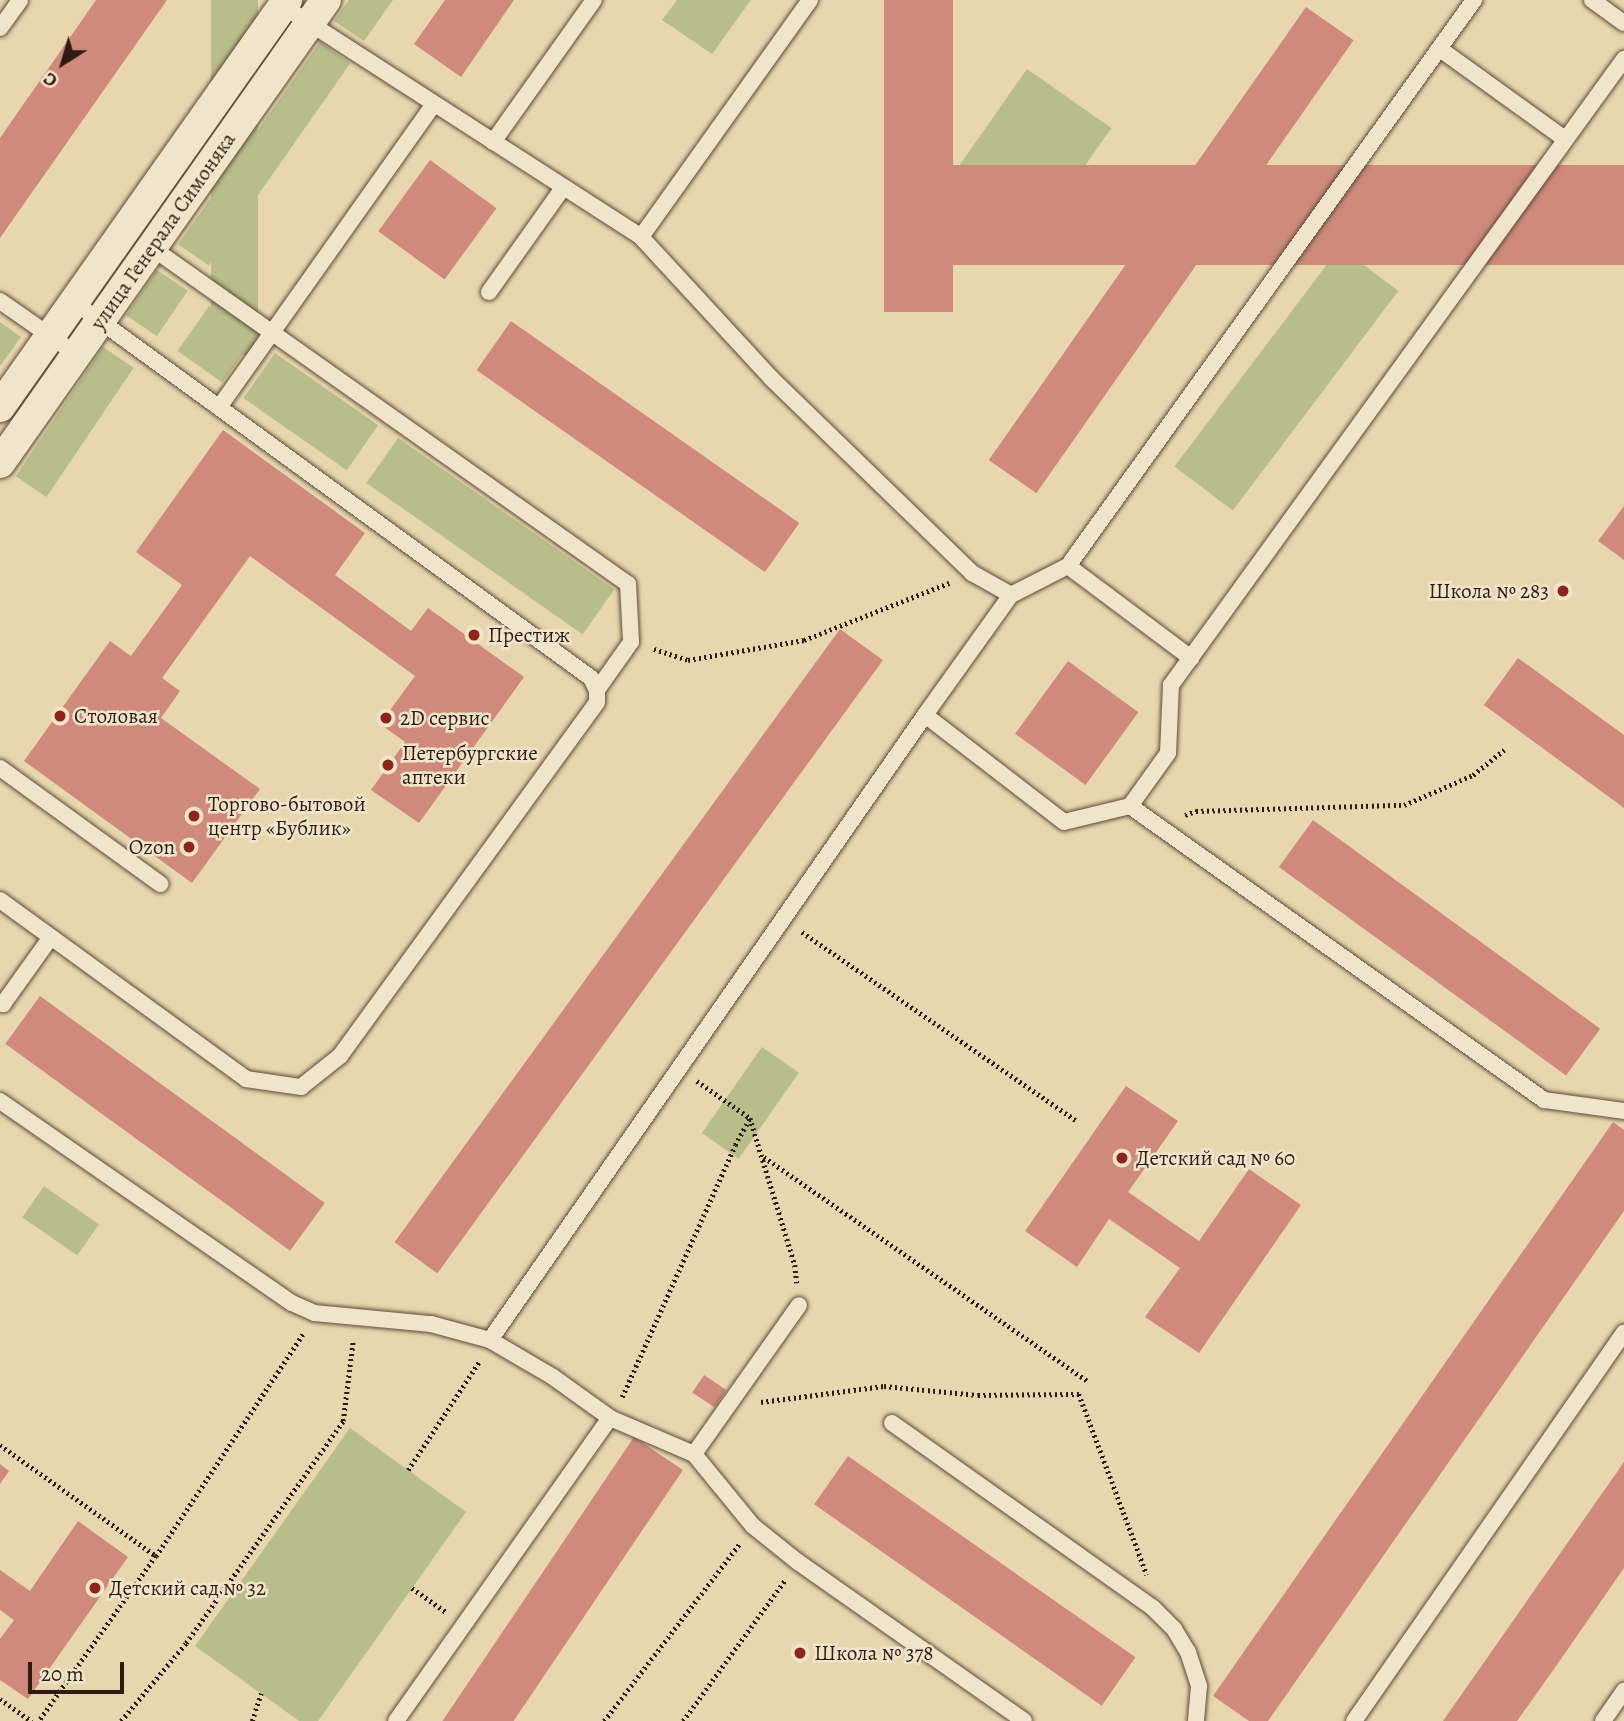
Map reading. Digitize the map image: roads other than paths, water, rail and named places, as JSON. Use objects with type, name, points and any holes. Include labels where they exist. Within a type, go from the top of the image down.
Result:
[{"type":"street","name":"улица Генерала Симоняка","points":[[0,407],[285,3]]},
{"type":"street","name":"улица Генерала Симоняка","points":[[0,463],[317,12]]},
{"type":"lane","points":[[0,28],[20,0]]},
{"type":"lane","points":[[493,142],[594,0]]},
{"type":"lane","points":[[640,237],[810,0]]},
{"type":"lane","points":[[490,1340],[925,715],[1012,595],[1068,566],[1474,0]]},
{"type":"lane","points":[[1592,0],[1624,23]]},
{"type":"lane","points":[[285,3],[317,12],[434,104],[640,237],[772,379],[972,573],[1012,595]]},
{"type":"lane","points":[[1440,49],[1565,139]]},
{"type":"lane","points":[[925,715],[1064,822],[1130,806],[1168,753],[1171,685],[1624,58]]},
{"type":"lane","points":[[220,406],[434,104]]},
{"type":"lane","points":[[489,292],[563,188]]},
{"type":"lane","points":[[125,229],[628,584],[631,642],[597,690]]},
{"type":"lane","points":[[0,301],[76,354]]},
{"type":"lane","points":[[0,900],[246,1079],[302,1087],[340,1056],[597,702],[597,690],[591,678],[74,302]]},
{"type":"lane","points":[[1068,566],[1191,658]]},
{"type":"lane","points":[[0,768],[159,884]]},
{"type":"lane","points":[[1130,806],[1544,1100],[1624,1111]]},
{"type":"lane","points":[[0,1003],[3,1004],[51,937]]},
{"type":"lane","points":[[0,1101],[282,1296],[314,1313],[431,1324],[490,1340],[553,1377],[610,1418],[694,1454],[753,1526],[798,1562],[1024,1721]]},
{"type":"lane","points":[[694,1454],[799,1304]]},
{"type":"lane","points":[[1354,1721],[1624,1333]]},
{"type":"lane","points":[[396,1721],[610,1418]]},
{"type":"lane","points":[[892,1423],[1153,1608],[1174,1629],[1188,1652],[1199,1686],[1196,1721]]},
{"type":"lane","points":[[1604,1721],[1624,1691]]},
{"type":"place","name":"Школа № 283","points":[[1563,591]]},
{"type":"place","name":"Престиж","points":[[474,635]]},
{"type":"place","name":"Столовая","points":[[60,716]]},
{"type":"place","name":"2D сервис","points":[[386,718]]},
{"type":"place","name":"Петербургские аптеки","points":[[388,765]]},
{"type":"place","name":"Торгово-бытовой центр «Бублик»","points":[[194,816]]},
{"type":"place","name":"Ozon","points":[[189,847]]},
{"type":"place","name":"Детский сад № 60","points":[[1122,1158]]},
{"type":"place","name":"Детский сад № 32","points":[[95,1588]]},
{"type":"place","name":"Школа № 378","points":[[800,1653]]}]
